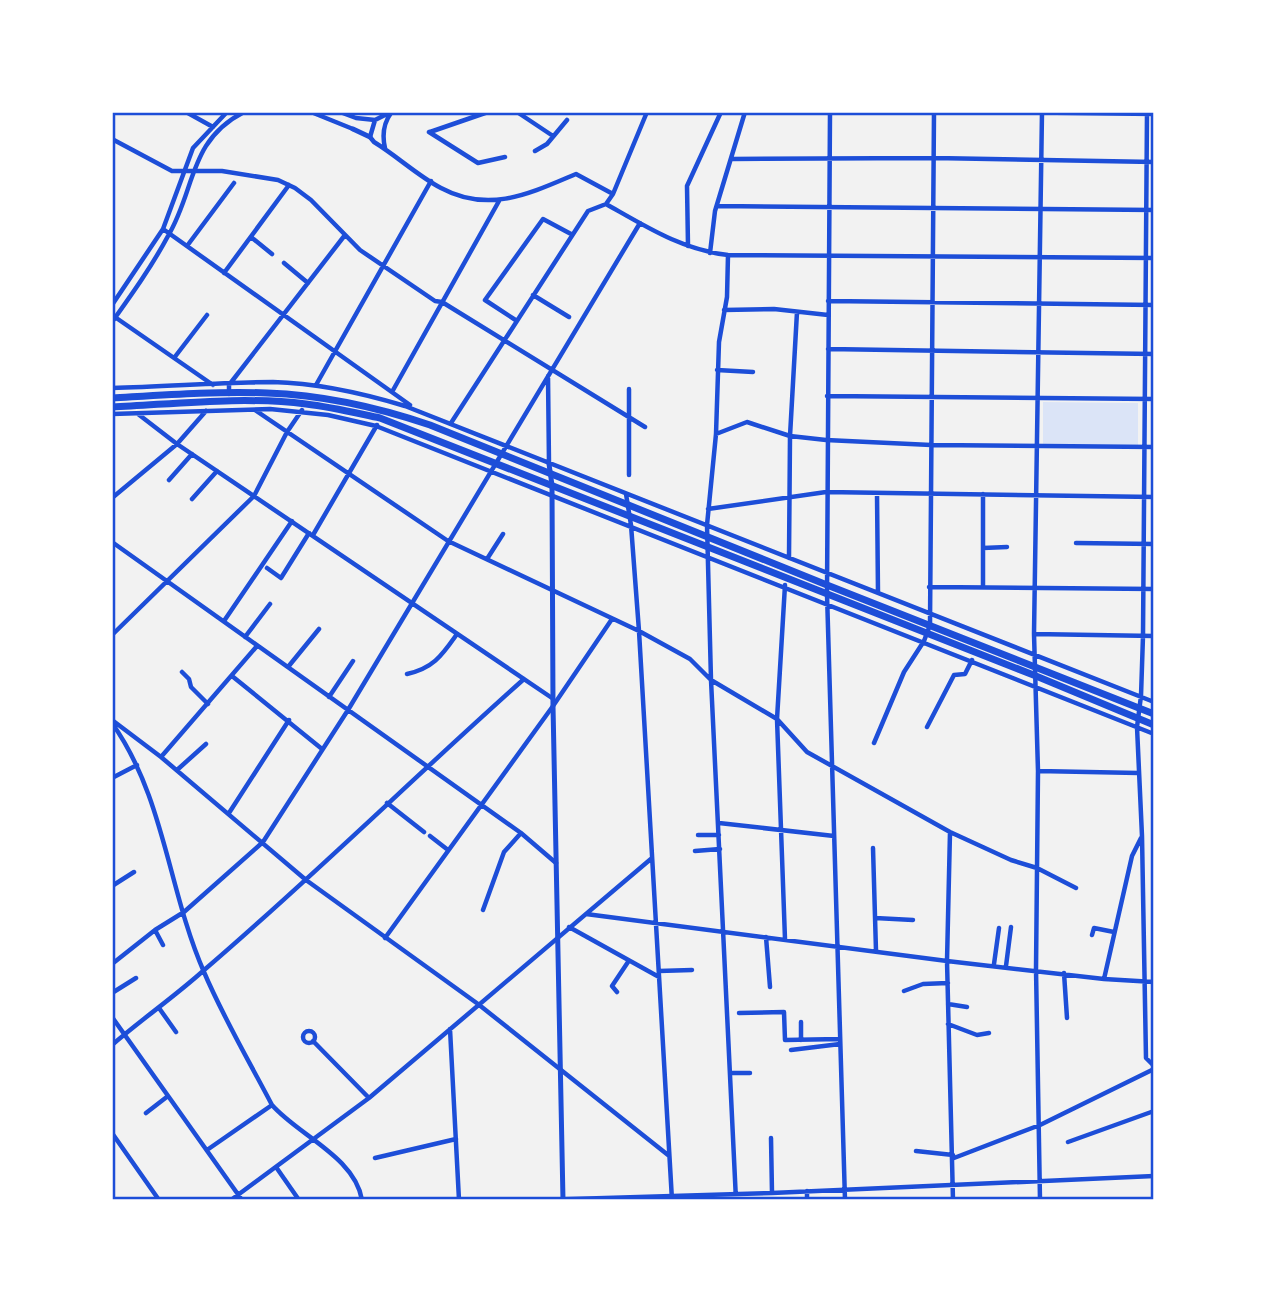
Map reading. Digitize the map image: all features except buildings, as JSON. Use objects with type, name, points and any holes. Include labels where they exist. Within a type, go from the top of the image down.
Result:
[{"type":"highway","points":[[112,407],[267,393],[309,396],[385,410],[707,537],[827,590],[925,638],[1036,676],[1154,725]]},
{"type":"highway","points":[[112,398],[229,398],[303,408],[429,435],[493,467],[629,515],[785,577],[930,625],[1154,714]]},
{"type":"street","points":[[186,112],[214,128]]},
{"type":"street","points":[[112,305],[163,229],[186,172],[192,148],[227,112]]},
{"type":"street","points":[[214,385],[113,318],[170,234],[202,149],[214,128],[244,112]]},
{"type":"street","points":[[310,112],[370,138],[440,188],[468,200],[499,201],[530,193],[576,174],[613,194]]},
{"type":"street","points":[[340,112],[356,118],[375,120],[392,112]]},
{"type":"street","points":[[385,149],[385,121],[392,112]]},
{"type":"street","points":[[488,112],[429,132],[478,163],[505,157]]},
{"type":"street","points":[[517,112],[553,136]]},
{"type":"street","points":[[451,424],[571,234],[588,211],[606,204],[613,194],[647,112]]},
{"type":"street","points":[[688,246],[687,186],[721,112]]},
{"type":"street","points":[[710,253],[715,211],[745,112]]},
{"type":"street","points":[[830,112],[827,603],[845,1200]]},
{"type":"street","points":[[874,743],[904,672],[930,625],[934,112]]},
{"type":"street","points":[[986,112],[1154,114]]},
{"type":"street","points":[[1040,1200],[1036,969],[1038,771],[1034,634],[1042,112]]},
{"type":"street","points":[[1147,113],[1143,636],[1137,727],[1146,1058],[1154,1067]]},
{"type":"street","points":[[370,138],[375,120]]},
{"type":"street","points":[[535,151],[547,144],[567,120]]},
{"type":"street","points":[[112,139],[172,171],[222,171],[278,180],[289,185],[311,200],[360,250],[383,266],[435,301],[442,302],[504,340],[550,372],[645,427]]},
{"type":"street","points":[[732,159],[934,158],[1154,162]]},
{"type":"street","points":[[316,385],[430,181]]},
{"type":"street","points":[[187,246],[234,183]]},
{"type":"street","points":[[224,273],[289,185]]},
{"type":"street","points":[[392,392],[499,201]]},
{"type":"street","points":[[606,204],[666,237],[710,253],[727,255],[1154,258]]},
{"type":"street","points":[[718,206],[1154,210]]},
{"type":"street","points":[[517,321],[485,300],[543,219],[571,234]]},
{"type":"street","points":[[112,964],[155,930],[184,912],[262,842],[348,710],[640,223]]},
{"type":"street","points":[[163,229],[417,410]]},
{"type":"street","points":[[229,398],[229,384],[345,235]]},
{"type":"street","points":[[251,237],[272,254]]},
{"type":"street","points":[[727,255],[727,297],[717,370],[716,433],[707,546],[736,1197]]},
{"type":"street","points":[[284,263],[308,283]]},
{"type":"street","points":[[533,295],[569,317]]},
{"type":"street","points":[[828,301],[1154,305]]},
{"type":"street","points":[[724,310],[774,309],[828,315]]},
{"type":"street","points":[[789,558],[790,436],[797,312]]},
{"type":"street","points":[[174,358],[207,315]]},
{"type":"street","points":[[828,349],[1154,354]]},
{"type":"street","points":[[717,370],[753,372]]},
{"type":"street","points":[[550,372],[552,702],[563,1199]]},
{"type":"street","points":[[112,388],[272,382],[316,385],[367,394],[417,410],[1154,702]]},
{"type":"street","points":[[629,389],[629,475]]},
{"type":"street","points":[[827,396],[1154,399]]},
{"type":"street","points":[[112,414],[303,408]]},
{"type":"street","points":[[112,635],[254,496],[287,432],[303,408]]},
{"type":"street","points":[[254,409],[448,541],[639,631],[690,659],[711,680],[777,719],[807,752],[950,832],[1011,860],[1037,868],[1076,888]]},
{"type":"street","points":[[112,498],[177,444],[206,411]]},
{"type":"street","points":[[137,413],[177,444],[524,679],[552,702]]},
{"type":"street","points":[[267,568],[281,578],[311,534],[378,422]]},
{"type":"street","points":[[716,433],[747,422],[790,436],[826,440],[931,445],[1154,447]]},
{"type":"street","points":[[169,480],[192,454]]},
{"type":"street","points":[[192,499],[217,471]]},
{"type":"street","points":[[552,489],[708,557],[925,638],[972,660],[1154,734]]},
{"type":"street","points":[[708,509],[826,492],[1154,497]]},
{"type":"street","points":[[877,493],[878,593]]},
{"type":"street","points":[[625,494],[631,525],[639,631],[672,1198]]},
{"type":"street","points":[[983,494],[983,587]]},
{"type":"street","points":[[224,621],[292,521]]},
{"type":"street","points":[[487,559],[503,534]]},
{"type":"street","points":[[112,542],[521,833],[556,863]]},
{"type":"street","points":[[1076,542],[1154,544]]},
{"type":"street","points":[[983,548],[1007,547]]},
{"type":"street","points":[[785,577],[777,719],[785,939]]},
{"type":"street","points":[[929,587],[1154,589]]},
{"type":"street","points":[[245,637],[270,604]]},
{"type":"street","points":[[385,937],[612,619]]},
{"type":"street","points":[[288,667],[319,629]]},
{"type":"street","points":[[407,674],[424,670],[441,656],[457,634]]},
{"type":"street","points":[[1034,634],[1154,636]]},
{"type":"street","points":[[162,757],[257,646]]},
{"type":"street","points":[[927,727],[954,675],[965,674],[972,660]]},
{"type":"street","points":[[329,697],[353,661]]},
{"type":"street","points":[[182,672],[189,679],[191,687],[208,704]]},
{"type":"street","points":[[232,676],[322,749]]},
{"type":"street","points":[[112,1045],[203,971],[306,880],[426,766],[524,679]]},
{"type":"street","points":[[229,813],[289,720]]},
{"type":"street","points":[[112,722],[162,757],[306,880],[478,1004],[560,1072],[669,1155]]},
{"type":"street","points":[[112,722],[130,748],[153,803],[203,971],[272,1105],[283,1118],[315,1139],[354,1178],[362,1200]]},
{"type":"street","points":[[130,748],[138,739]]},
{"type":"street","points":[[177,770],[206,744]]},
{"type":"street","points":[[112,778],[137,765]]},
{"type":"street","points":[[1038,771],[1138,773]]},
{"type":"street","points":[[387,803],[424,832]]},
{"type":"street","points":[[719,823],[834,836]]},
{"type":"street","points":[[950,832],[947,983],[953,1200]]},
{"type":"street","points":[[483,910],[504,852],[521,833]]},
{"type":"street","points":[[698,835],[719,835]]},
{"type":"street","points":[[430,836],[448,850]]},
{"type":"street","points":[[1104,978],[1132,856],[1142,836]]},
{"type":"street","points":[[873,848],[876,951]]},
{"type":"street","points":[[695,851],[720,849]]},
{"type":"street","points":[[231,1200],[369,1098],[653,858]]},
{"type":"street","points":[[112,886],[134,872]]},
{"type":"street","points":[[586,914],[947,961],[1154,982]]},
{"type":"street","points":[[875,918],[913,920]]},
{"type":"street","points":[[1006,966],[1012,927]]},
{"type":"street","points":[[1092,935],[1097,927],[1114,932]]},
{"type":"street","points":[[569,928],[628,962],[659,974],[692,970]]},
{"type":"street","points":[[994,964],[999,928]]},
{"type":"street","points":[[155,930],[163,945]]},
{"type":"street","points":[[766,937],[770,987]]},
{"type":"street","points":[[617,992],[612,986],[628,962]]},
{"type":"street","points":[[1064,974],[1067,1018]]},
{"type":"street","points":[[112,993],[136,978]]},
{"type":"street","points":[[904,990],[923,984],[947,983]]},
{"type":"street","points":[[948,1004],[967,1007]]},
{"type":"street","points":[[159,1008],[176,1032]]},
{"type":"street","points":[[739,1013],[784,1012],[785,1040],[840,1042]]},
{"type":"street","points":[[112,1017],[242,1200]]},
{"type":"street","points":[[801,1022],[802,1040]]},
{"type":"street","points":[[948,1024],[976,1035],[989,1033]]},
{"type":"street","points":[[450,1028],[459,1200]]},
{"type":"street","points":[[313,1041],[369,1098]]},
{"type":"street","points":[[791,1049],[840,1042]]},
{"type":"street","points":[[915,1151],[953,1157],[1040,1125],[1154,1067]]},
{"type":"street","points":[[730,1073],[750,1073]]},
{"type":"street","points":[[146,1114],[168,1096]]},
{"type":"street","points":[[206,1150],[272,1105]]},
{"type":"street","points":[[1068,1142],[1154,1111]]},
{"type":"street","points":[[112,1132],[159,1200]]},
{"type":"street","points":[[771,1138],[772,1193]]},
{"type":"street","points":[[375,1158],[456,1139]]},
{"type":"street","points":[[276,1167],[299,1200]]},
{"type":"street","points":[[538,1200],[736,1197],[807,1191],[1154,1176]]},
{"type":"street","points":[[807,1191],[807,1200]]},
{"type":"shaded area","points":[[1043,402],[1138,403],[1138,445],[1043,445]]}]
